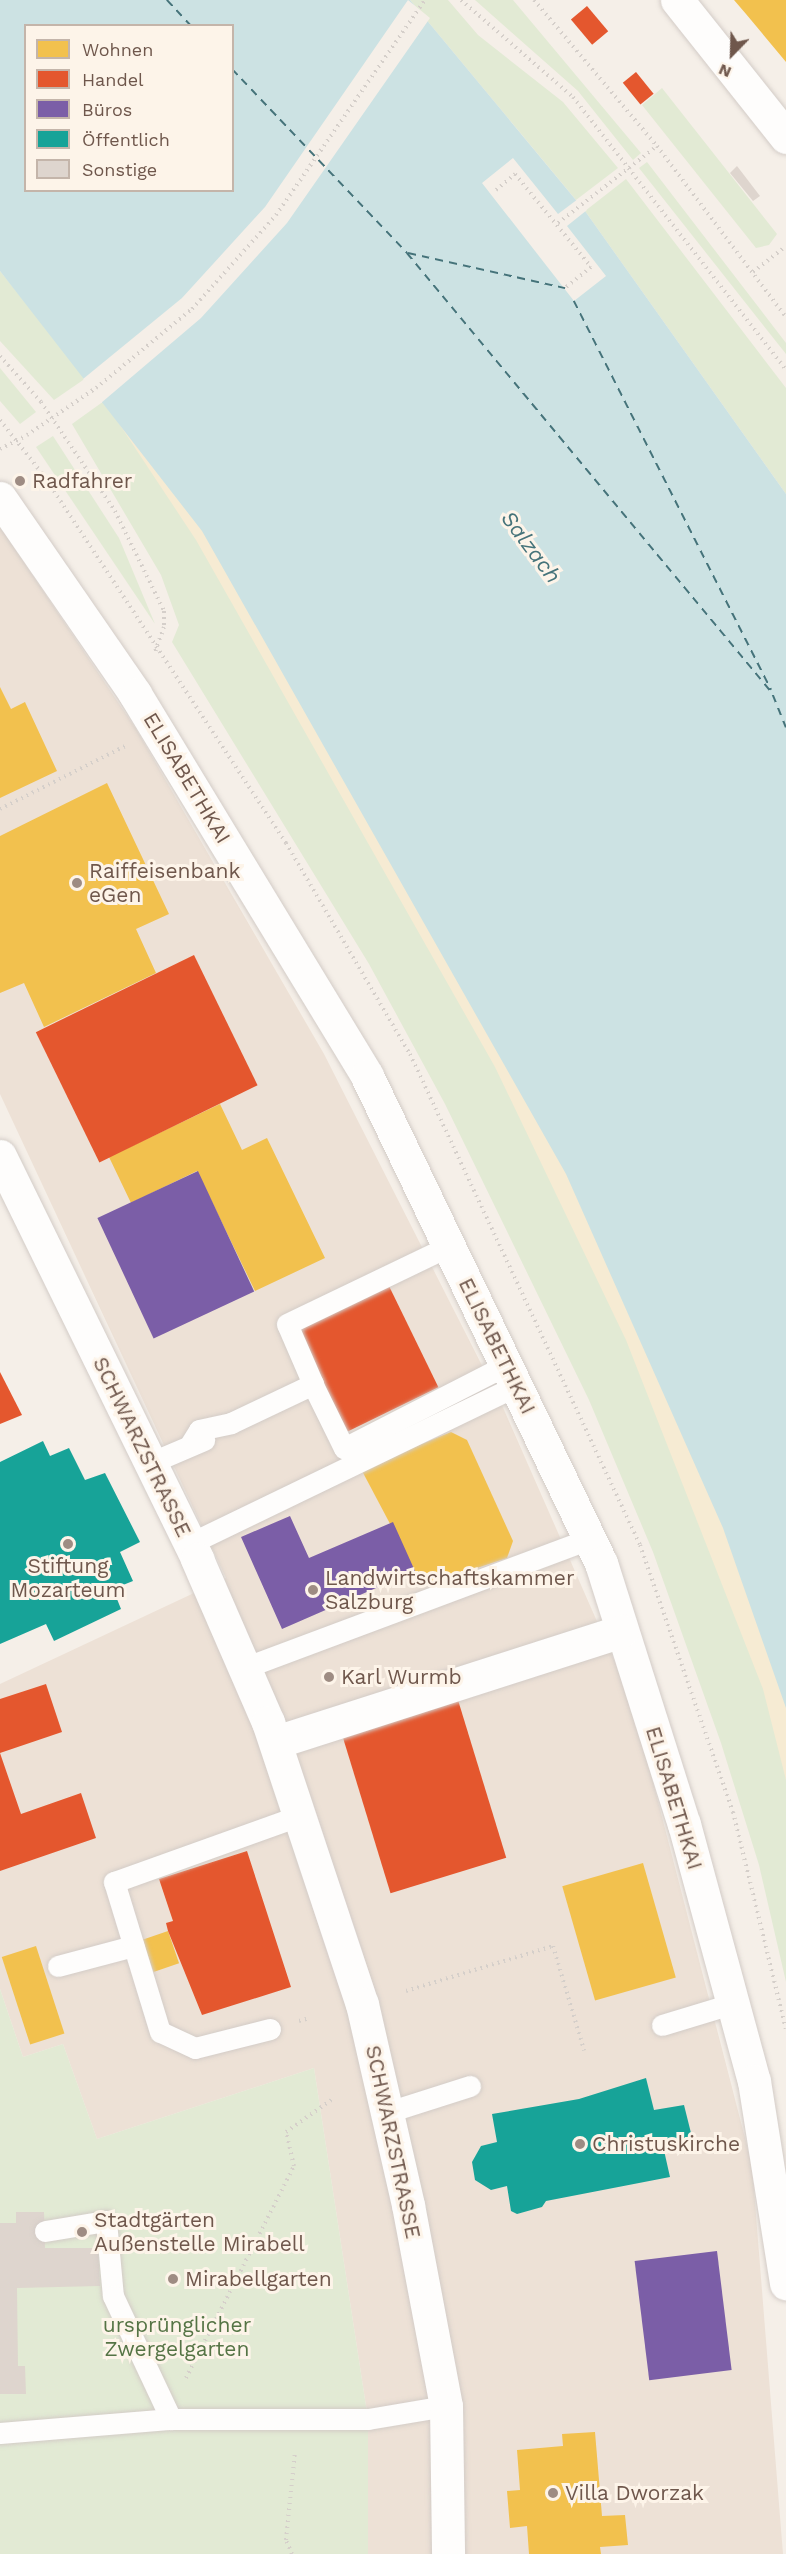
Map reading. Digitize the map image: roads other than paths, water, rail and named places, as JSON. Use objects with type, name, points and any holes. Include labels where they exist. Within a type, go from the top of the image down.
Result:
[{"type":"street","points":[[677,0],[786,137]]},
{"type":"street","name":"ELISABETHKAI","points":[[0,498],[158,729],[367,1076],[589,1539],[622,1631],[684,1824],[731,2004],[754,2081],[786,2283]]},
{"type":"street","name":"SCHWARZSTRASSE","points":[[0,1156],[189,1544],[276,1742],[362,2004],[388,2112],[446,2406],[448,2554]]},
{"type":"street","points":[[276,1742],[622,1631]]},
{"type":"lane","points":[[449,1246],[287,1324],[311,1381],[344,1448],[511,1375]]},
{"type":"lane","points":[[189,1544],[511,1375]]},
{"type":"lane","points":[[150,1463],[191,1443],[199,1430],[231,1423],[311,1381]]},
{"type":"lane","points":[[244,1668],[589,1539]]},
{"type":"lane","points":[[270,2029],[195,2048],[160,2032],[114,1882],[301,1815]]},
{"type":"lane","points":[[58,1966],[133,1946]]},
{"type":"lane","points":[[662,2025],[731,2004]]},
{"type":"lane","points":[[388,2112],[470,2086]]},
{"type":"lane","points":[[45,2231],[106,2221],[113,2296],[171,2419]]},
{"type":"lane","points":[[0,2433],[171,2419],[298,2417],[368,2419],[446,2406]]},
{"type":"water","name":"Salzach","points":[[0,0],[410,0],[585,211],[786,494],[786,1708],[723,1528],[566,1174],[202,531],[0,271]]},
{"type":"place","name":"Radfahrer","points":[[20,481]]},
{"type":"place","name":"Raiffeisenbank eGen","points":[[77,883]]},
{"type":"place","name":"Stiftung Mozarteum","points":[[68,1544]]},
{"type":"place","name":"Landwirtschaftskammer Salzburg","points":[[313,1590]]},
{"type":"place","name":"Karl Wurmb","points":[[329,1677]]},
{"type":"place","name":"Christuskirche","points":[[580,2144]]},
{"type":"place","name":"Stadtgärten Außenstelle Mirabell","points":[[82,2232]]},
{"type":"place","name":"Mirabellgarten","points":[[173,2279]]},
{"type":"place","name":"Villa Dworzak","points":[[553,2493]]},
{"type":"park label","name":"ursprünglicher Zwergelgarten","points":[[177,2337]]}]
